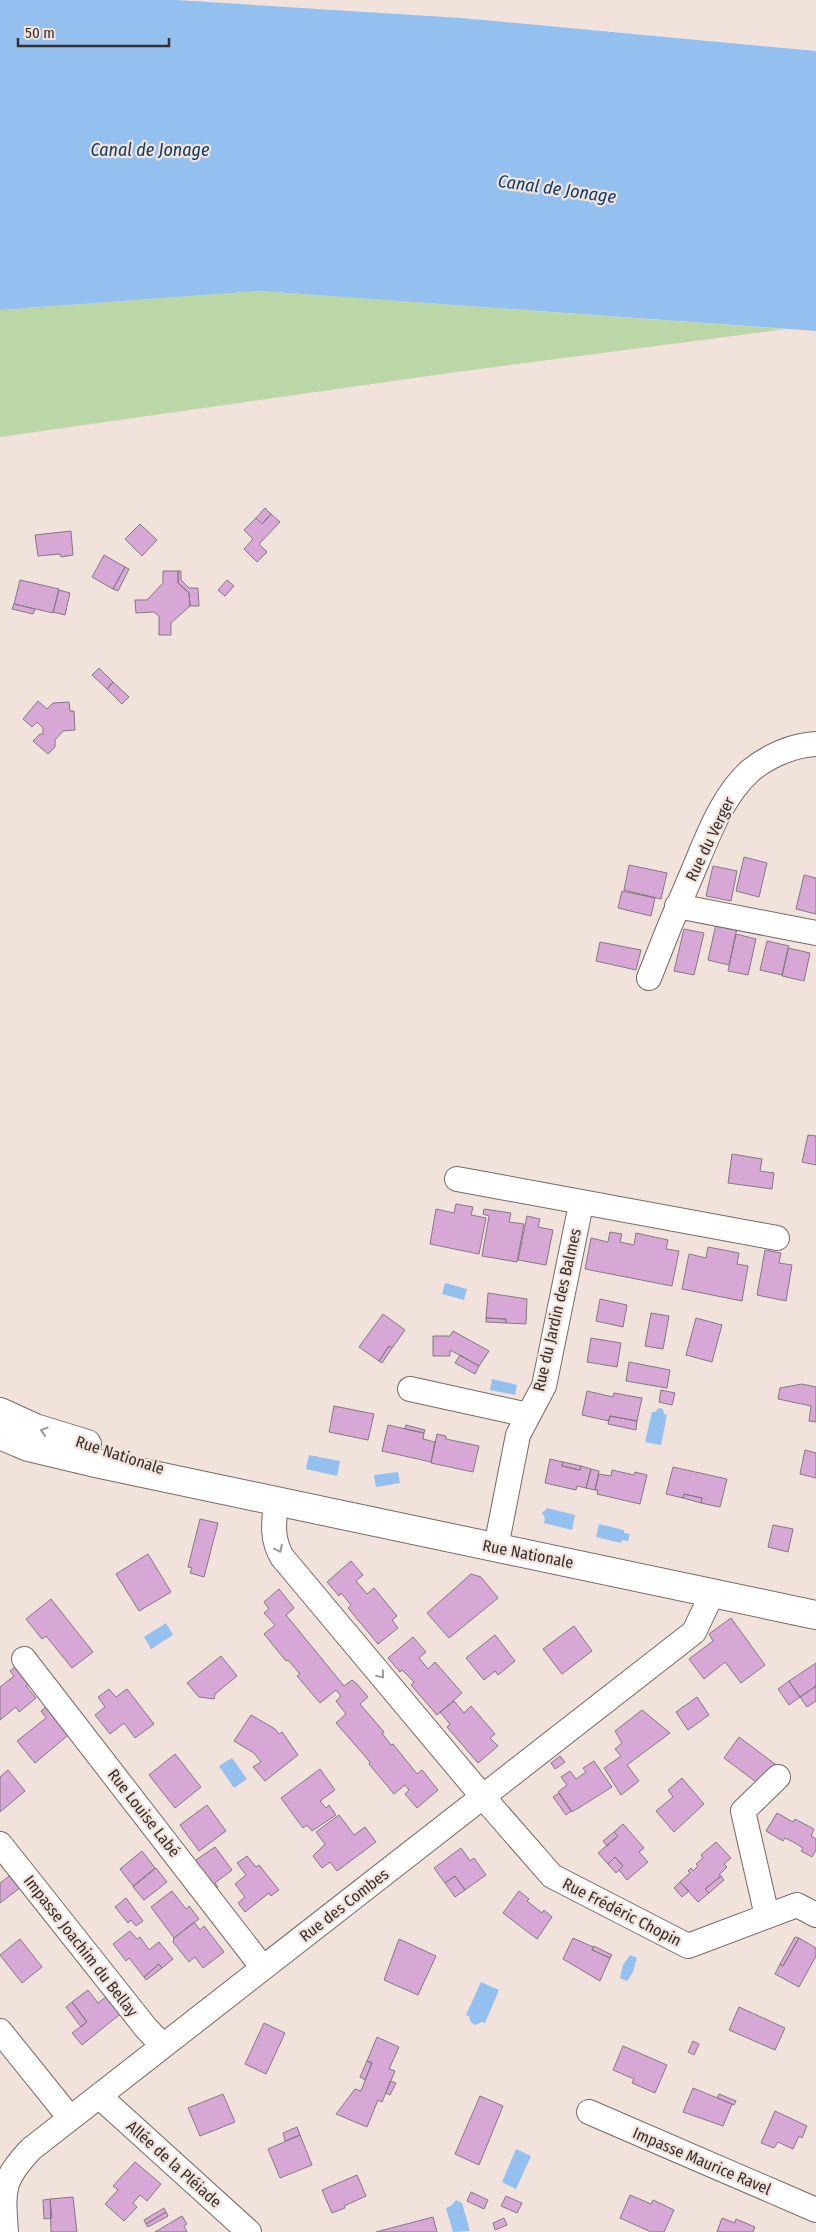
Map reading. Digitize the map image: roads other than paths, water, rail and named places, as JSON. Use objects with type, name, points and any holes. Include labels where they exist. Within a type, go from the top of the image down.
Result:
[{"type":"main road","name":"Rue Nationale","points":[[0,1412],[34,1428],[240,1494]]},
{"type":"main road","name":"Rue Nationale","points":[[0,1436],[28,1447],[73,1458],[816,1614]]},
{"type":"street","name":"Rue du Verger","points":[[649,978],[676,906],[728,797],[750,771],[776,754],[816,744]]},
{"type":"street","points":[[676,906],[816,933]]},
{"type":"street","points":[[457,1179],[581,1204],[777,1238]]},
{"type":"street","name":"Rue du Jardin des Balmes","points":[[496,1547],[518,1435],[544,1386],[581,1204]]},
{"type":"street","points":[[410,1389],[528,1416]]},
{"type":"street","name":"Rue Frédéric Chopin","points":[[276,1502],[273,1536],[282,1557],[483,1797],[552,1876],[688,1946],[797,1904],[816,1915]]},
{"type":"street","name":"Rue des Combes","points":[[6,2232],[3,2196],[13,2169],[31,2149],[694,1632],[713,1592]]},
{"type":"street","name":"Rue Louise Labé","points":[[24,1659],[263,1968]]},
{"type":"street","points":[[767,1916],[742,1811],[778,1778]]},
{"type":"street","name":"Impasse Joachim du Bellay","points":[[0,1844],[146,2028],[163,2046]]},
{"type":"street","points":[[0,2031],[70,2118]]},
{"type":"street","name":"Allée de la Pléiade","points":[[99,2096],[249,2232]]},
{"type":"street","name":"Impasse Maurice Ravel","points":[[589,2112],[816,2210]]},
{"type":"water","name":"Canal de Jonage","points":[[0,0],[176,0],[461,18],[816,51],[816,331],[260,291],[0,310]]},
{"type":"water","points":[[445,1283],[467,1289],[464,1300],[442,1294]]},
{"type":"water","points":[[492,1379],[517,1385],[515,1395],[490,1390]]},
{"type":"water","points":[[659,1408],[663,1409],[664,1414],[667,1415],[661,1445],[645,1442],[652,1412]]},
{"type":"water","points":[[309,1455],[340,1461],[337,1476],[306,1469]]},
{"type":"water","points":[[398,1472],[400,1483],[376,1487],[374,1475]]},
{"type":"water","points":[[547,1508],[575,1515],[572,1530],[544,1523],[545,1518],[542,1513]]},
{"type":"water","points":[[599,1524],[624,1530],[624,1533],[630,1534],[628,1541],[622,1540],[621,1543],[596,1537]]},
{"type":"water","points":[[166,1623],[173,1635],[151,1649],[144,1637]]},
{"type":"water","points":[[232,1758],[247,1779],[234,1788],[219,1766]]},
{"type":"water","points":[[630,1955],[637,1958],[633,1972],[627,1981],[620,1978],[623,1965]]},
{"type":"water","points":[[481,1982],[499,1990],[485,2023],[482,2022],[475,2025],[470,2021],[469,2016],[466,2015]]},
{"type":"water","points":[[516,2149],[531,2156],[516,2189],[502,2182]]},
{"type":"water","points":[[456,2200],[462,2203],[470,2231],[453,2232],[446,2208],[451,2206]]}]
